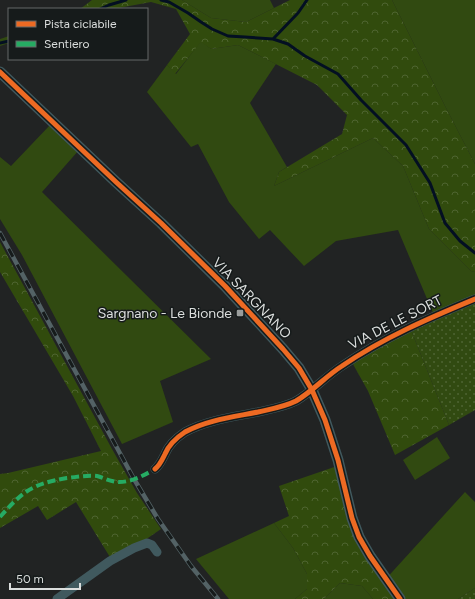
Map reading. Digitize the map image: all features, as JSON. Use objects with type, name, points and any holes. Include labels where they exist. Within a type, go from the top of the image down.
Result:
[{"type":"street","name":"VIA SARGNANO","points":[[0,72],[161,223],[225,286],[299,368],[312,390],[325,420],[338,460],[352,518],[359,537],[370,556],[400,599]]},
{"type":"street","name":"VIA DE LE SORT","points":[[155,469],[159,466],[171,443],[198,426],[272,409],[294,402],[312,390],[341,366],[377,344],[429,318],[475,299]]},
{"type":"street","points":[[57,599],[110,561],[134,548],[147,543],[152,545],[157,552]]},
{"type":"green space","points":[[92,0],[182,0],[211,18],[246,22],[290,0],[392,0],[475,164],[475,272],[471,271],[429,229],[403,166],[373,138],[274,186],[279,172],[342,134],[347,115],[317,85],[238,45],[211,49],[201,42],[175,74],[167,65],[190,34],[176,9],[151,2],[118,8],[81,8]]},
{"type":"green space","points":[[182,0],[270,0],[274,8],[246,22],[211,18]]},
{"type":"green space","points":[[392,0],[475,0],[475,164],[444,104]]},
{"type":"green space","points":[[8,36],[8,43],[0,46],[0,39]]},
{"type":"green space","points":[[201,41],[211,49],[238,45],[276,64],[250,103],[287,167],[279,172],[274,186],[373,138],[403,166],[429,229],[471,271],[475,272],[475,299],[433,313],[398,230],[336,241],[304,266],[270,230],[259,239],[229,202],[198,144],[191,147],[147,92],[167,65],[176,74]]},
{"type":"green space","points":[[51,124],[79,150],[42,192],[211,359],[160,381],[173,422],[122,444],[22,255],[0,219],[0,157],[11,166]]},
{"type":"green space","points":[[0,242],[112,449],[137,493],[161,529],[113,562],[76,502],[47,520],[38,506],[0,528],[0,474],[101,451],[73,396],[0,272]]},
{"type":"green space","points":[[475,299],[475,410],[449,425],[409,325]]},
{"type":"green space","points":[[409,325],[449,425],[395,455],[368,391],[349,357]]},
{"type":"green space","points":[[437,437],[450,458],[415,480],[403,460]]},
{"type":"green space","points":[[343,464],[356,514],[374,569],[394,599],[373,599],[362,586],[340,583],[324,599],[295,599],[307,589],[307,574],[293,548],[274,523],[289,516],[279,486]]},
{"type":"green space","points":[[465,492],[475,502],[475,588],[458,599],[394,599],[383,582]]},
{"type":"green space","points":[[274,523],[293,548],[307,574],[307,589],[295,599],[229,599],[196,559]]},
{"type":"green space","points":[[340,583],[362,586],[373,599],[324,599]]},
{"type":"green space","points":[[475,588],[475,599],[458,599]]},
{"type":"waterway","points":[[102,8],[126,0]]},
{"type":"waterway","points":[[161,0],[169,2],[212,29],[228,36],[273,39],[288,44],[305,56],[338,74],[361,100],[406,145],[430,183],[445,223],[460,241],[475,253]]},
{"type":"waterway","points":[[273,39],[298,13],[307,0]]},
{"type":"waterway","points":[[0,43],[8,41]]},
{"type":"railway","points":[[0,233],[134,479],[158,519],[191,566],[218,599]]},
{"type":"marked path","points":[[0,517],[22,495],[36,486],[45,483],[67,478],[90,476],[97,476],[112,481],[123,482],[140,477],[155,469]]},
{"type":"cycle path","points":[[0,72],[161,223],[225,286],[299,368],[312,390],[325,420],[338,460],[352,518],[359,537],[370,556],[400,599]]},
{"type":"cycle path","points":[[155,469],[161,462],[171,444],[185,432],[211,422],[277,408],[296,401],[336,370],[374,346],[424,321],[475,299]]},
{"type":"place","name":"Sargnano - Le Bionde","points":[[240,313]]}]
